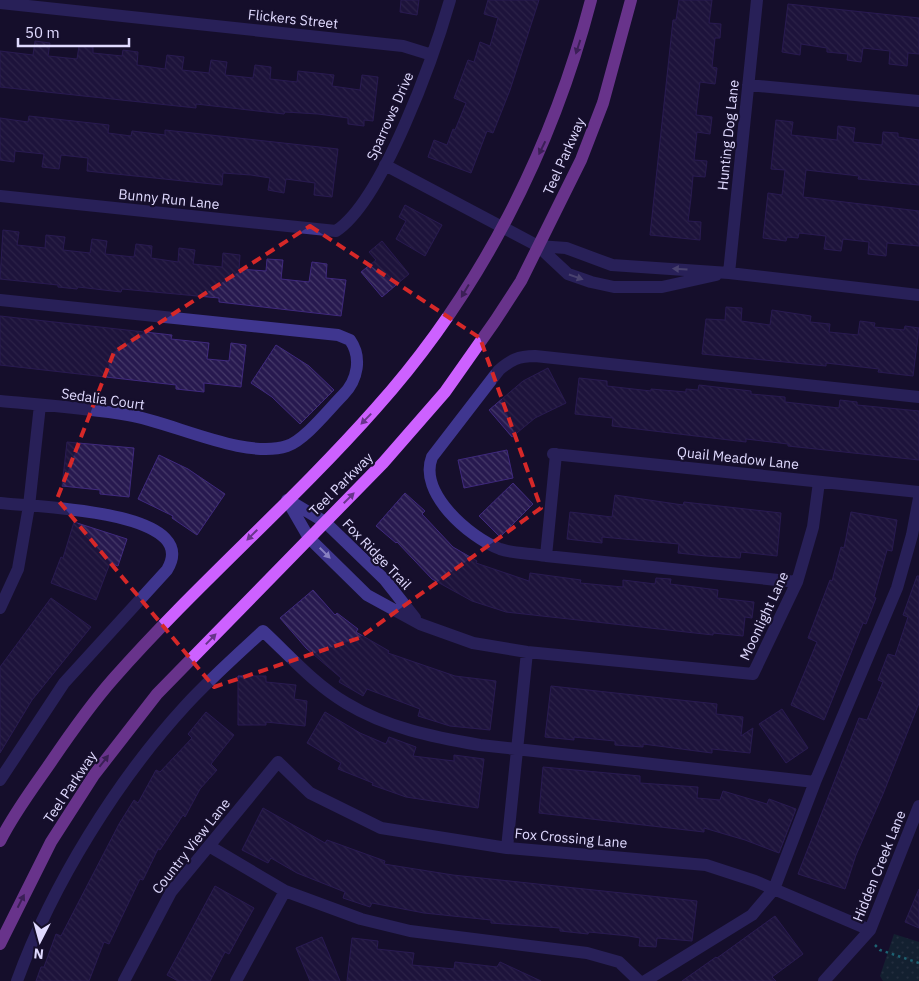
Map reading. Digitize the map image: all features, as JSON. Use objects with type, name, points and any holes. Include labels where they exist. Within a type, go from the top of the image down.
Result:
[{"type":"main road","name":"Teel Parkway","points":[[0,841],[23,802],[67,738],[112,680],[375,409],[417,361],[460,300],[503,227],[548,134],[581,38],[591,0]]},
{"type":"main road","name":"Teel Parkway","points":[[0,944],[51,842],[94,775],[157,694],[383,463],[445,392],[496,320],[521,281],[581,160],[603,103],[630,0]]},
{"type":"street","name":"Sparrows Drive","points":[[336,231],[356,213],[385,165],[432,55],[450,0]]},
{"type":"street","name":"Hunting Dog Lane","points":[[729,273],[757,0]]},
{"type":"street","name":"Flickers Street","points":[[0,3],[84,6],[403,46],[432,55]]},
{"type":"street","points":[[748,85],[919,101]]},
{"type":"street","points":[[385,165],[538,246],[568,274],[614,287],[662,287],[729,273]]},
{"type":"street","name":"Bunny Run Lane","points":[[0,196],[336,231]]},
{"type":"street","points":[[538,246],[566,248],[612,266],[729,273],[919,295]]},
{"type":"street","name":"Sedalia Court","points":[[0,300],[338,335],[350,340],[357,355],[354,380],[347,391],[302,436],[290,445],[279,448],[229,443],[130,415],[0,401]]},
{"type":"street","points":[[797,582],[546,556],[501,549],[478,538],[456,519],[438,497],[428,477],[428,466],[432,456],[499,370],[512,359],[520,356],[535,356],[919,397]]},
{"type":"street","points":[[0,608],[18,569],[30,506],[40,405]]},
{"type":"street","name":"Quail Meadow Lane","points":[[546,556],[555,454],[919,492]]},
{"type":"street","name":"Moonlight Lane","points":[[753,674],[797,582],[813,527],[819,482]]},
{"type":"street","points":[[645,981],[752,915],[774,890],[815,782],[897,588],[912,535],[919,498]]},
{"type":"street","name":"Fox Ridge Trail","points":[[287,500],[325,522],[385,580],[420,624]]},
{"type":"street","name":"Fox Ridge Trail","points":[[287,500],[309,538],[367,595],[420,624],[473,643],[527,652],[753,674]]},
{"type":"street","points":[[0,503],[92,512],[130,519],[148,526],[160,535],[172,549],[167,570],[64,683],[0,780]]},
{"type":"street","points":[[17,981],[27,952],[73,863],[125,780],[186,705],[262,631],[312,677],[345,703],[387,723],[432,736],[517,748],[815,782]]},
{"type":"street","points":[[507,848],[527,652]]},
{"type":"street","name":"Fox Crossing Lane","points":[[278,762],[310,793],[381,828],[507,848],[706,865],[774,890],[870,930]]},
{"type":"street","name":"Country View Lane","points":[[124,981],[171,892],[278,762]]},
{"type":"street","name":"Hidden Creek Lane","points":[[824,981],[870,930],[919,806]]},
{"type":"street","points":[[209,846],[285,891],[361,919],[410,931],[588,953],[619,962],[639,981]]},
{"type":"street","points":[[236,981],[285,891]]},
{"type":"path","points":[[870,930],[870,939],[880,950],[919,963]]},
{"type":"highlighted area","points":[[310,226],[480,338],[541,508],[359,638],[214,687],[57,499],[114,352]]},
{"type":"green space","points":[[894,934],[919,942],[919,981],[883,981],[880,976]]},
{"type":"building","points":[[401,0],[419,0],[417,15],[400,12]]},
{"type":"building","points":[[488,0],[539,0],[510,90],[493,133],[487,131],[471,173],[428,157],[434,140],[447,145],[453,129],[455,130],[466,103],[454,98],[468,60],[474,62],[480,42],[490,46],[498,18],[484,14]]},
{"type":"building","points":[[679,0],[712,0],[709,23],[721,24],[720,38],[715,38],[712,67],[717,68],[715,84],[700,82],[696,115],[712,117],[710,134],[697,132],[694,160],[707,161],[705,177],[693,176],[688,221],[701,222],[700,240],[650,235],[673,20],[676,20]]},
{"type":"building","points":[[788,4],[919,18],[919,54],[908,53],[907,66],[889,64],[890,51],[863,48],[861,62],[847,60],[848,54],[827,52],[827,48],[801,44],[800,55],[782,52]]},
{"type":"building","points":[[35,41],[50,43],[48,56],[77,59],[79,46],[93,47],[93,53],[122,56],[123,50],[138,52],[137,65],[165,69],[167,55],[184,57],[182,70],[209,73],[211,60],[227,62],[225,75],[253,78],[255,65],[271,67],[270,79],[297,82],[298,71],[334,75],[332,86],[360,90],[362,75],[378,77],[373,121],[364,120],[364,126],[348,124],[348,118],[318,114],[285,112],[284,114],[196,104],[196,108],[0,87],[0,51],[33,55]]},
{"type":"building","points":[[29,116],[109,125],[108,133],[131,136],[132,131],[165,135],[165,130],[338,149],[332,197],[314,195],[315,183],[286,179],[284,193],[268,190],[270,178],[251,175],[223,173],[222,185],[87,171],[88,158],[61,155],[59,169],[42,167],[44,154],[15,151],[14,162],[0,160],[0,118],[28,122]]},
{"type":"building","points":[[776,120],[793,122],[791,135],[837,140],[838,126],[855,128],[853,142],[882,145],[883,132],[898,133],[898,137],[919,140],[919,185],[858,179],[859,176],[806,170],[803,197],[919,211],[919,246],[887,243],[886,256],[868,254],[869,242],[843,239],[841,251],[824,249],[826,236],[799,233],[798,238],[787,237],[786,241],[763,238],[768,193],[782,195],[785,170],[771,169]]},
{"type":"building","points":[[405,205],[442,225],[425,256],[396,239],[406,221],[399,217]]},
{"type":"building","points":[[3,230],[19,232],[17,245],[45,248],[46,235],[65,237],[63,250],[90,253],[92,239],[107,241],[105,254],[134,257],[136,244],[152,246],[151,258],[178,262],[179,248],[195,250],[193,264],[222,267],[223,253],[240,255],[239,269],[266,271],[267,259],[283,260],[281,279],[309,282],[312,262],[327,264],[326,278],[346,280],[341,316],[219,302],[219,298],[122,289],[121,292],[78,287],[77,289],[58,287],[58,285],[0,279]]},
{"type":"building","points":[[382,241],[409,274],[382,297],[361,272],[376,260],[369,252]]},
{"type":"building","points":[[726,307],[742,308],[741,321],[770,325],[772,310],[811,316],[810,322],[830,324],[829,332],[858,335],[860,321],[875,323],[874,327],[904,330],[905,326],[919,328],[913,376],[878,372],[879,369],[826,363],[826,366],[702,354],[706,319],[725,320]]},
{"type":"building","points":[[0,316],[172,335],[171,339],[209,343],[207,359],[229,361],[231,343],[246,345],[241,387],[204,383],[204,392],[176,389],[176,385],[0,365]]},
{"type":"building","points":[[276,345],[309,366],[334,390],[300,424],[272,397],[251,383]]},
{"type":"building","points":[[548,368],[566,403],[535,418],[512,437],[489,410],[523,381]]},
{"type":"building","points":[[579,378],[607,381],[607,386],[651,391],[651,389],[686,392],[686,389],[698,390],[699,385],[751,391],[751,394],[785,397],[785,402],[839,408],[840,400],[857,402],[857,405],[919,411],[919,460],[788,446],[788,444],[746,439],[746,442],[612,426],[613,418],[575,414]]},
{"type":"building","points":[[67,442],[134,448],[129,497],[100,494],[100,490],[62,486]]},
{"type":"building","points":[[507,450],[513,478],[464,488],[458,460]]},
{"type":"building","points":[[159,455],[188,469],[225,494],[197,535],[172,518],[173,516],[138,499]]},
{"type":"building","points":[[513,483],[533,504],[500,537],[479,516]]},
{"type":"building","points":[[405,493],[425,511],[422,514],[453,547],[477,561],[476,563],[529,581],[530,573],[581,580],[580,583],[623,587],[623,580],[655,584],[656,578],[671,579],[670,584],[718,590],[717,598],[754,602],[752,618],[745,617],[743,636],[713,633],[713,635],[506,612],[472,601],[432,579],[397,542],[376,526]]},
{"type":"building","points":[[615,495],[683,505],[684,502],[781,513],[777,556],[741,552],[740,558],[706,556],[678,553],[679,544],[602,537],[602,543],[567,539],[570,512],[612,517]]},
{"type":"building","points":[[851,512],[897,520],[892,551],[887,550],[874,597],[876,598],[866,624],[863,623],[824,720],[791,705],[817,642],[808,638],[830,580],[832,581],[841,547],[844,548]]},
{"type":"building","points":[[74,522],[127,539],[118,566],[110,563],[96,600],[51,583],[61,557],[63,558]]},
{"type":"building","points":[[917,576],[919,576],[919,703],[883,794],[856,855],[845,889],[798,874],[859,718],[867,720],[883,682],[878,680],[888,654],[895,656],[908,617],[903,615]]},
{"type":"building","points":[[313,590],[335,615],[337,613],[358,629],[356,632],[389,651],[388,653],[455,676],[496,681],[490,730],[450,726],[418,716],[420,709],[367,689],[363,696],[339,682],[341,678],[306,648],[280,618]]},
{"type":"building","points":[[51,598],[91,627],[32,700],[0,753],[0,667]]},
{"type":"building","points":[[238,676],[266,676],[266,682],[296,685],[294,699],[307,701],[305,726],[266,722],[266,725],[238,725]]},
{"type":"building","points":[[551,686],[717,704],[716,714],[743,717],[741,736],[753,728],[750,753],[712,749],[712,753],[643,744],[643,747],[615,745],[615,741],[574,737],[574,740],[545,737]]},
{"type":"building","points":[[782,709],[808,748],[786,763],[759,724]]},
{"type":"building","points":[[206,712],[234,735],[211,764],[217,770],[200,789],[185,817],[183,815],[160,850],[158,849],[143,880],[140,879],[109,944],[104,942],[89,981],[36,981],[41,967],[44,967],[56,934],[61,936],[119,824],[134,800],[138,803],[156,770],[160,772],[192,738],[188,734]]},
{"type":"building","points":[[325,712],[360,733],[386,744],[389,737],[416,747],[413,756],[454,761],[454,755],[484,759],[478,808],[406,797],[372,785],[373,783],[338,769],[341,763],[307,743]]},
{"type":"building","points":[[543,767],[640,776],[640,783],[698,787],[697,798],[720,800],[723,791],[767,804],[769,799],[796,809],[779,853],[745,840],[704,828],[704,832],[539,813]]},
{"type":"building","points":[[263,808],[325,843],[327,840],[385,861],[384,864],[453,875],[697,901],[692,941],[657,938],[656,947],[639,946],[640,938],[629,936],[589,932],[588,934],[560,931],[560,928],[491,923],[491,920],[424,913],[372,903],[370,907],[343,898],[345,892],[297,873],[271,858],[268,863],[242,850]]},
{"type":"building","points":[[215,886],[254,908],[229,954],[225,952],[210,981],[178,981],[167,975]]},
{"type":"building","points":[[919,889],[919,928],[905,922]]},
{"type":"building","points":[[775,916],[803,954],[772,977],[776,981],[682,981],[717,958]]},
{"type":"building","points":[[322,937],[340,981],[310,981],[296,948]]},
{"type":"building","points":[[352,938],[378,941],[377,949],[414,953],[412,965],[454,969],[455,962],[497,967],[500,962],[541,981],[347,981]]}]
